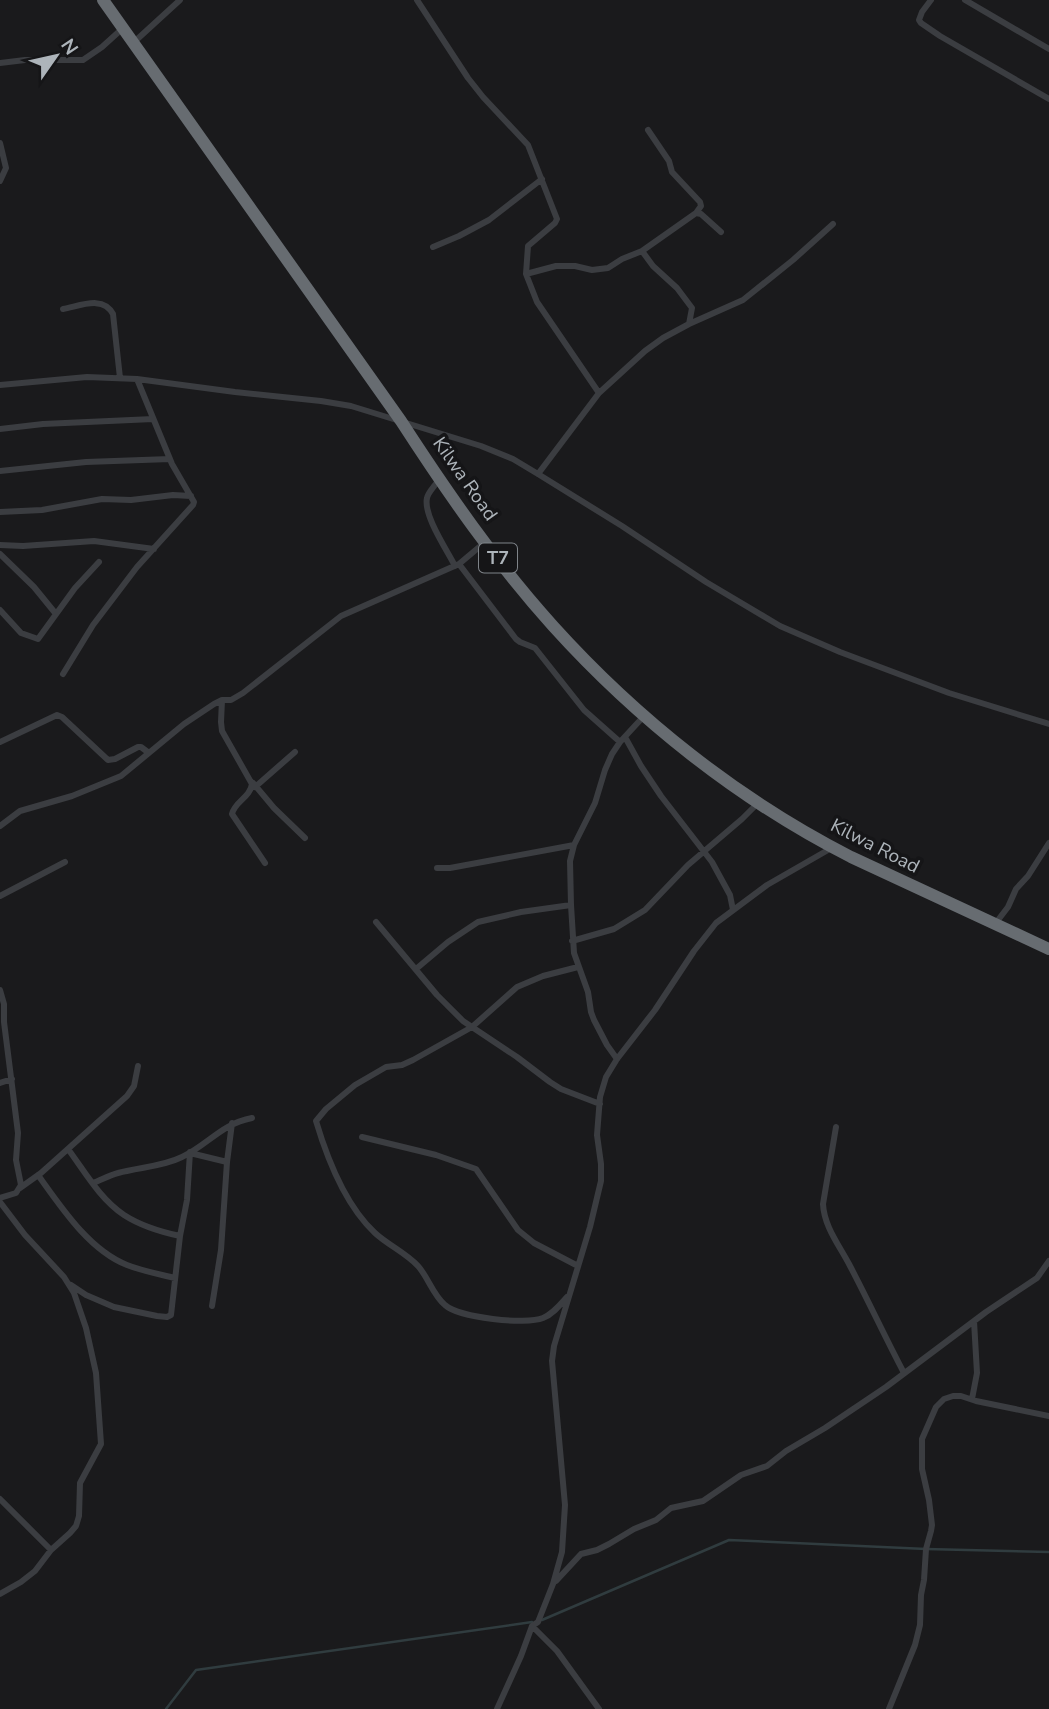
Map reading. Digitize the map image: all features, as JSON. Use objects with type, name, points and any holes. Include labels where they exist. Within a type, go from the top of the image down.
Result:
[{"type":"highway","name":"Kilwa Road","points":[[103,0],[401,421],[439,479],[520,587],[553,626],[607,681],[644,716],[758,803],[830,846],[888,876],[1049,949]]},
{"type":"street","points":[[133,43],[180,0]]},
{"type":"street","points":[[417,0],[468,78],[528,145],[557,219],[528,246],[526,274],[542,311],[599,393]]},
{"type":"street","points":[[931,0],[922,12],[919,20],[921,23],[1049,99]]},
{"type":"street","points":[[965,0],[1049,49]]},
{"type":"street","points":[[0,63],[83,60],[123,28]]},
{"type":"street","points":[[526,274],[556,266],[604,269],[642,251],[696,213],[701,206],[700,202],[672,172],[669,161],[648,130]]},
{"type":"street","points":[[0,143],[6,168],[0,181]]},
{"type":"street","points":[[433,247],[489,220],[542,178]]},
{"type":"street","points":[[696,213],[701,214],[721,232]]},
{"type":"street","points":[[538,474],[599,393],[645,351],[663,338],[743,300],[833,224]]},
{"type":"street","points":[[642,251],[691,306],[690,324]]},
{"type":"street","points":[[63,309],[99,302],[109,307],[113,314],[120,379]]},
{"type":"street","points":[[0,385],[88,377],[137,379],[321,401],[351,406],[496,451],[538,474],[780,626],[949,693],[1049,724]]},
{"type":"street","points":[[64,674],[100,614],[137,566],[193,505],[194,500],[177,474],[137,379]]},
{"type":"street","points":[[0,429],[43,424],[153,419]]},
{"type":"street","points":[[0,471],[86,462],[170,459]]},
{"type":"street","points":[[439,479],[427,497],[428,507],[432,523],[457,565],[516,639],[537,650],[584,710],[623,740],[661,796],[714,864],[730,895],[733,909]]},
{"type":"street","points":[[0,512],[29,512],[102,499],[191,496]]},
{"type":"street","points":[[0,545],[94,541],[154,549]]},
{"type":"street","points":[[0,826],[20,811],[72,796],[121,776],[184,724],[222,700],[231,700],[243,693],[341,615],[457,565],[486,542]]},
{"type":"street","points":[[0,554],[34,587],[56,614]]},
{"type":"street","points":[[0,610],[21,633],[37,640],[75,588],[99,562]]},
{"type":"street","points":[[222,700],[222,731],[239,762],[253,784],[304,838]]},
{"type":"street","points":[[0,742],[57,715],[107,759],[112,760],[138,747],[149,753]]},
{"type":"street","points":[[617,1059],[594,1020],[588,992],[578,967],[572,940],[570,861],[574,845],[595,803],[605,770],[623,740],[644,716]]},
{"type":"street","points":[[265,863],[232,814],[232,810],[251,791],[253,784],[295,752]]},
{"type":"street","points":[[572,940],[614,929],[645,910],[703,850],[758,803]]},
{"type":"street","points":[[995,924],[1049,843]]},
{"type":"street","points":[[437,868],[450,868],[574,845]]},
{"type":"street","points":[[497,1709],[532,1626],[538,1622],[562,1552],[565,1505],[552,1361],[601,1181],[597,1135],[602,1086],[617,1059],[716,923],[767,885],[828,850],[830,846]]},
{"type":"street","points":[[0,896],[65,862]]},
{"type":"street","points":[[416,969],[448,942],[478,922],[521,912],[571,905]]},
{"type":"street","points":[[376,922],[437,995],[463,1021],[550,1083],[600,1104]]},
{"type":"street","points":[[570,1293],[547,1316],[528,1321],[478,1317],[446,1307],[417,1265],[379,1236],[362,1219],[334,1173],[321,1139],[317,1119],[355,1085],[386,1067],[413,1060],[472,1027],[517,987],[543,976],[578,967]]},
{"type":"street","points":[[0,990],[4,1003],[18,1133],[16,1160],[20,1188]]},
{"type":"street","points":[[0,1046],[9,1059]]},
{"type":"street","points":[[0,1594],[27,1578],[76,1526],[79,1516],[79,1487],[101,1444],[96,1373],[86,1328],[74,1293],[60,1272],[24,1235],[0,1200],[16,1193],[38,1175],[127,1096],[134,1086],[138,1066]]},
{"type":"street","points":[[0,1083],[12,1079]]},
{"type":"street","points":[[93,1183],[117,1173],[181,1158],[233,1123],[252,1118]]},
{"type":"street","points":[[212,1306],[233,1123]]},
{"type":"street","points":[[836,1127],[823,1204],[824,1216],[904,1373]]},
{"type":"street","points":[[362,1137],[436,1155],[476,1169],[518,1230],[534,1244],[578,1266]]},
{"type":"street","points":[[68,1149],[104,1197],[124,1215],[180,1237]]},
{"type":"street","points":[[190,1153],[227,1162]]},
{"type":"street","points":[[69,1284],[114,1307],[167,1317],[171,1314],[187,1200],[190,1153]]},
{"type":"street","points":[[38,1175],[84,1235],[105,1251],[127,1265],[176,1278]]},
{"type":"street","points":[[553,1584],[581,1554],[597,1550],[656,1520],[671,1508],[703,1501],[741,1475],[764,1467],[865,1402],[1037,1278],[1049,1261]]},
{"type":"street","points":[[972,1399],[977,1373],[974,1321]]},
{"type":"street","points":[[889,1709],[920,1625],[926,1549],[931,1531],[929,1500],[922,1469],[922,1439],[936,1407],[942,1400],[961,1396],[1049,1416]]},
{"type":"street","points":[[0,1499],[51,1550]]},
{"type":"street","points":[[532,1626],[557,1651],[599,1709]]},
{"type":"waterway","points":[[542,1620],[729,1540],[1049,1552]]},
{"type":"waterway","points":[[166,1709],[196,1670],[532,1622]]}]
